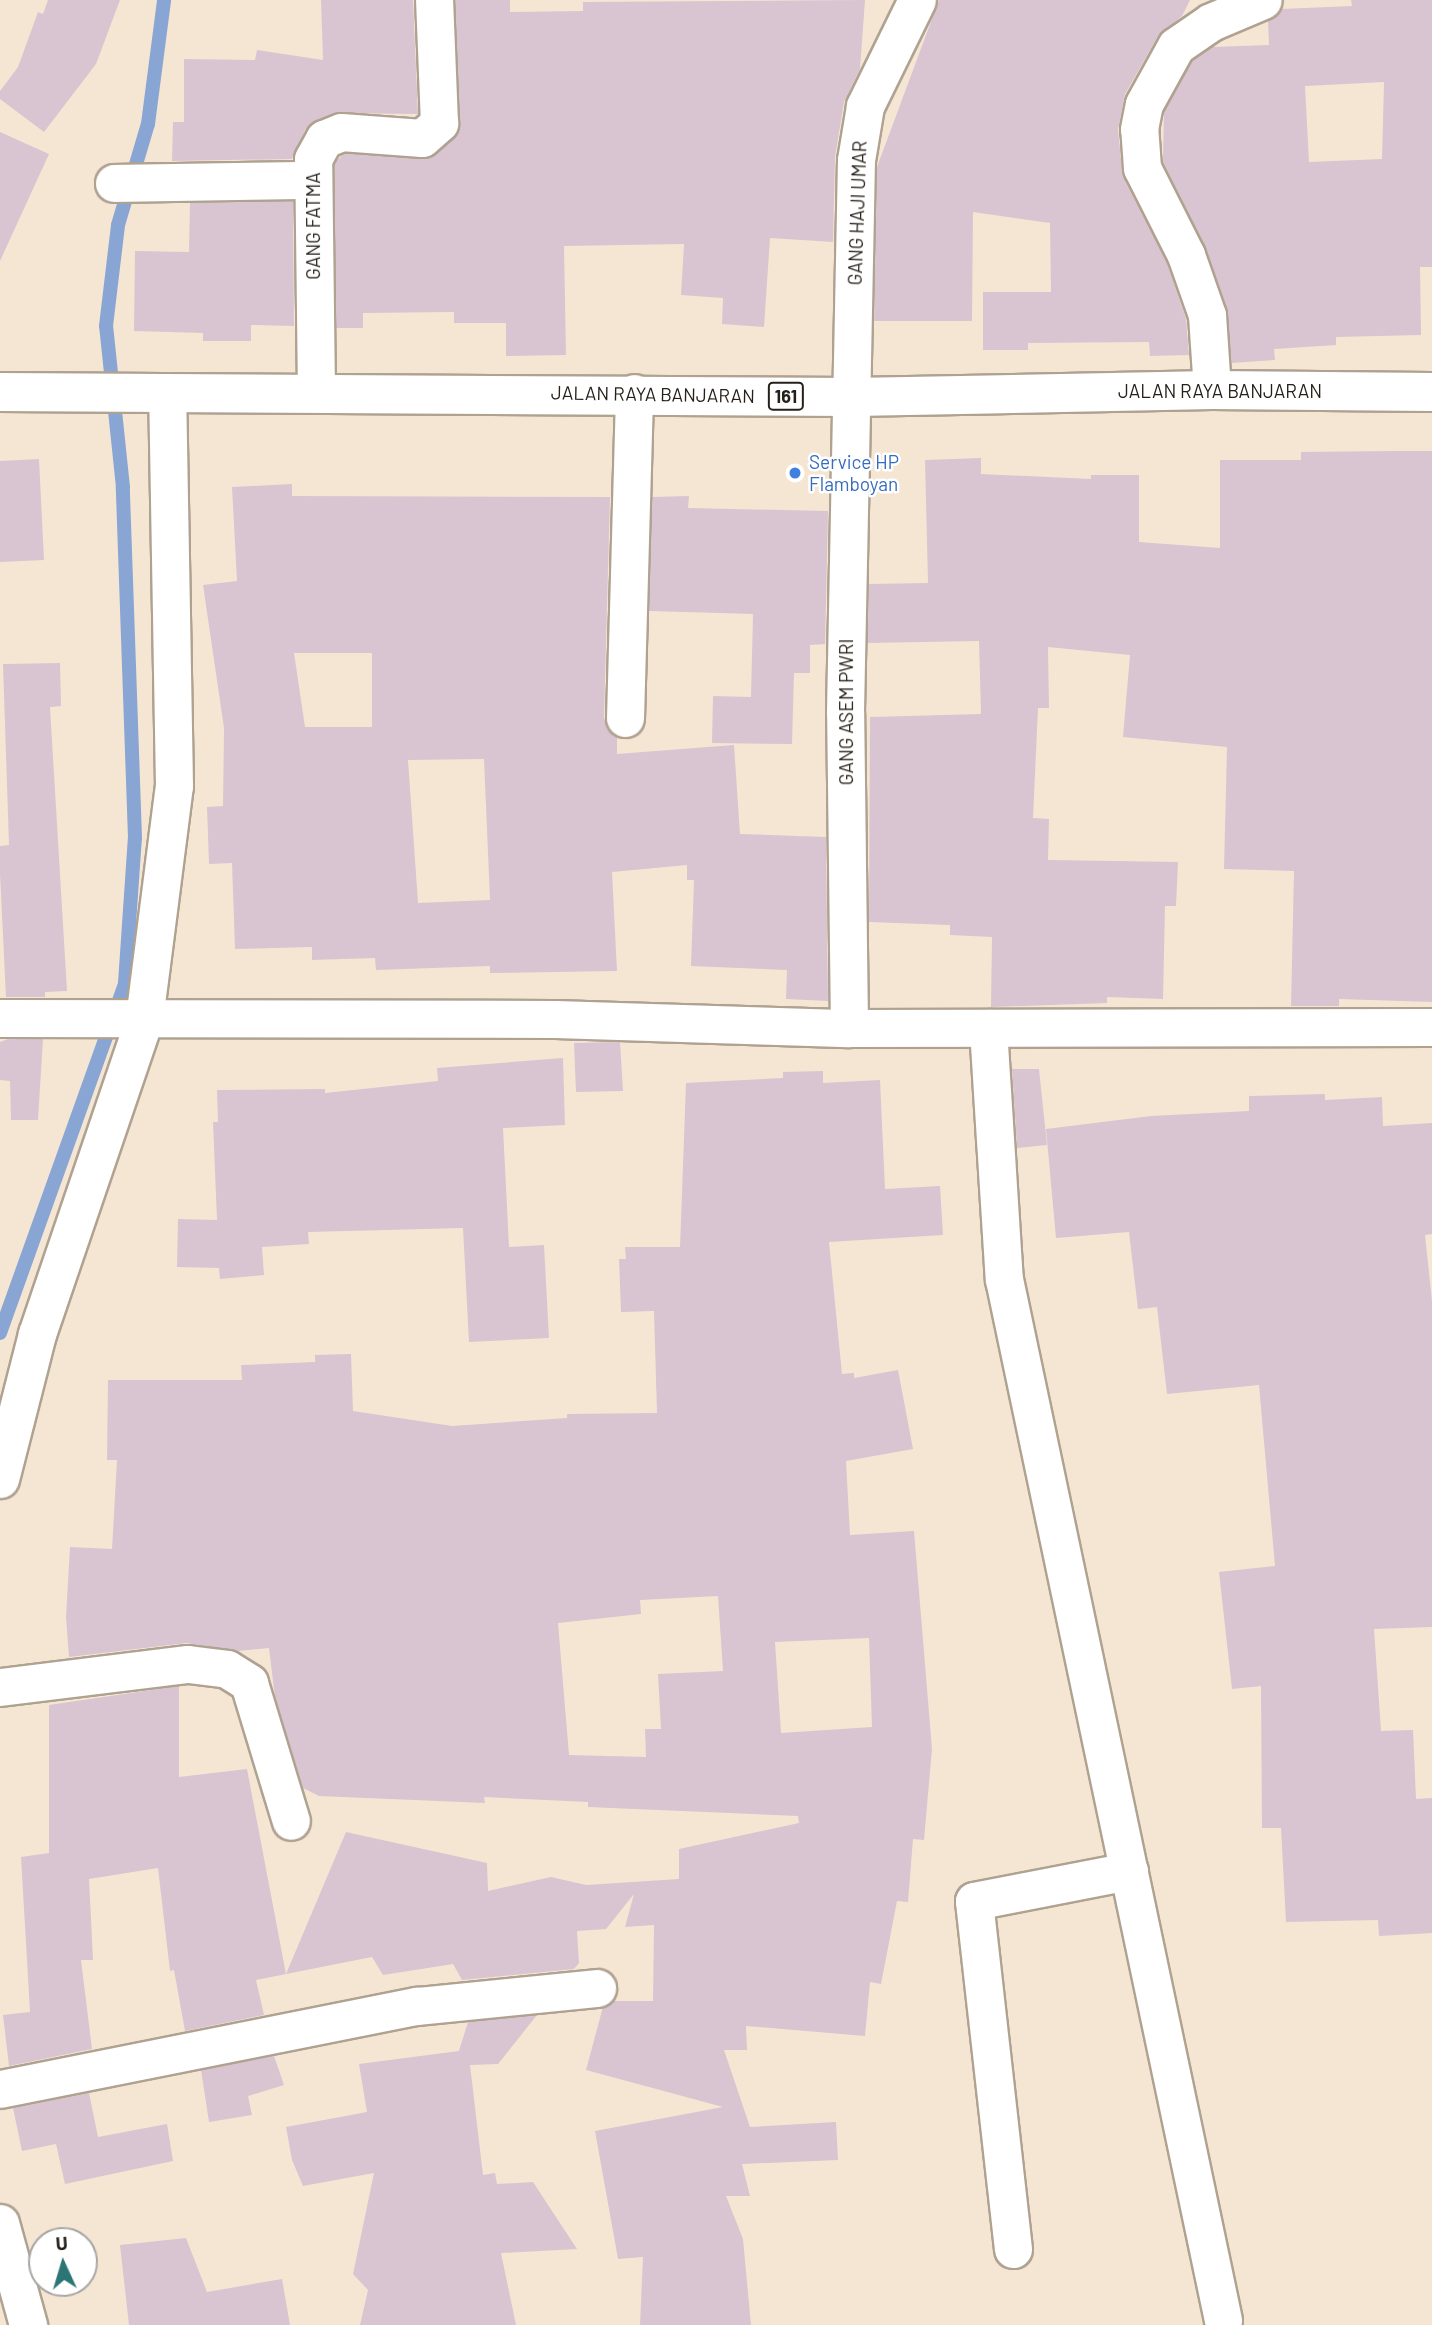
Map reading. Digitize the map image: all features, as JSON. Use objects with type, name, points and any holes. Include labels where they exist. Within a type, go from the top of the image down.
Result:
[{"type":"main road","name":"JALAN RAYA BANJARAN","points":[[3,388],[52,395],[634,393],[853,397],[1212,390],[1432,392]]},
{"type":"street","name":"GANG FATMA","points":[[316,393],[313,159],[324,139],[341,132],[422,138],[439,123],[433,0]]},
{"type":"street","name":"GANG HAJI UMAR","points":[[853,397],[856,160],[865,106],[917,0]]},
{"type":"street","points":[[1212,390],[1207,315],[1186,255],[1142,168],[1139,129],[1144,104],[1177,46],[1211,22],[1263,0]]},
{"type":"street","points":[[114,184],[312,180]]},
{"type":"street","points":[[625,718],[634,393]]},
{"type":"street","points":[[0,1479],[37,1334],[129,1020],[174,786],[154,394]]},
{"type":"street","name":"GANG ASEM PWRI","points":[[849,1028],[845,712],[853,397]]},
{"type":"street","points":[[0,1018],[555,1019],[849,1028],[1432,1027]]},
{"type":"street","points":[[988,1028],[1004,1279],[1223,2320]]},
{"type":"street","points":[[0,1687],[188,1664],[227,1670],[249,1683],[291,1821]]},
{"type":"street","points":[[1013,2249],[974,1900],[1129,1871]]},
{"type":"street","points":[[0,2089],[417,2006],[597,1988]]},
{"type":"street","points":[[0,2223],[28,2325]]},
{"type":"building","points":[[48,0],[120,0],[96,64],[44,132],[0,99],[0,91],[18,67],[38,12],[43,14]]},
{"type":"building","points":[[321,0],[413,0],[418,114],[333,113],[306,128],[292,159],[172,161],[173,122],[184,122],[184,59],[255,60],[257,50],[323,60]]},
{"type":"building","points":[[455,0],[510,0],[510,12],[583,11],[583,2],[865,0],[860,69],[844,102],[835,157],[833,242],[770,238],[764,327],[722,324],[723,298],[681,295],[684,244],[564,246],[566,355],[506,356],[506,323],[454,323],[454,312],[363,313],[363,328],[336,328],[334,164],[344,153],[428,158],[453,138],[460,122]]},
{"type":"building","points":[[939,0],[1190,0],[1182,16],[1158,36],[1125,94],[1118,130],[1123,177],[1167,263],[1186,319],[1189,355],[1150,356],[1149,342],[1028,343],[1028,350],[983,350],[983,292],[1051,292],[1050,223],[973,212],[972,321],[874,321],[877,167]]},
{"type":"building","points":[[1351,0],[1432,0],[1432,267],[1420,267],[1421,335],[1336,337],[1336,345],[1274,349],[1275,360],[1231,363],[1227,308],[1205,246],[1163,162],[1164,111],[1192,60],[1212,47],[1269,45],[1268,21],[1281,9],[1352,6]],"holes":[[[1384,82],[1382,159],[1309,162],[1305,86]]]},
{"type":"building","points":[[0,132],[49,154],[0,261]]},
{"type":"building","points":[[293,201],[294,326],[251,325],[251,341],[203,341],[203,333],[134,331],[135,251],[189,252],[190,203]]},
{"type":"building","points":[[1432,451],[1432,1002],[1339,999],[1339,1006],[1291,1006],[1294,871],[1224,869],[1227,747],[1123,737],[1130,655],[1048,647],[1049,708],[1038,708],[1033,818],[1049,819],[1048,860],[1178,862],[1176,906],[1165,906],[1163,999],[1107,997],[1107,1003],[991,1007],[992,937],[950,935],[950,925],[869,922],[870,717],[981,714],[979,641],[867,643],[869,584],[928,583],[925,460],[981,458],[981,474],[1091,479],[1091,475],[1139,475],[1139,542],[1220,548],[1220,460],[1301,460],[1301,452]]},
{"type":"building","points":[[39,459],[44,560],[0,562],[0,461]]},
{"type":"building","points":[[292,484],[292,496],[610,497],[604,717],[607,729],[617,737],[617,754],[734,745],[740,834],[826,837],[828,1001],[786,999],[787,970],[691,966],[694,880],[687,880],[687,865],[612,872],[617,971],[490,973],[490,966],[376,970],[375,958],[312,960],[312,947],[235,949],[232,863],[209,864],[207,807],[223,806],[224,728],[203,585],[237,581],[232,487]],"holes":[[[294,653],[372,653],[372,727],[305,727]],[[484,759],[490,900],[418,903],[408,760]]]},
{"type":"building","points":[[689,496],[688,508],[828,511],[825,644],[810,645],[810,673],[794,673],[792,744],[712,743],[713,696],[751,697],[753,614],[649,611],[652,497]]},
{"type":"building","points":[[60,663],[61,706],[50,707],[67,991],[45,992],[45,997],[6,997],[0,874],[0,846],[9,845],[3,664]]},
{"type":"building","points":[[8,1039],[43,1039],[38,1120],[11,1120],[10,1081],[0,1080],[0,1042]]},
{"type":"building","points":[[620,1042],[623,1091],[576,1092],[574,1043]]},
{"type":"building","points":[[563,1058],[565,1125],[503,1128],[509,1247],[544,1245],[549,1338],[469,1342],[463,1228],[308,1232],[309,1244],[262,1247],[264,1275],[220,1279],[219,1268],[177,1267],[178,1219],[217,1220],[213,1122],[218,1122],[217,1090],[325,1089],[325,1093],[438,1081],[437,1068]]},
{"type":"building","points":[[1012,1069],[1039,1069],[1047,1145],[1017,1148]]},
{"type":"building","points":[[823,1071],[823,1083],[880,1080],[885,1189],[940,1186],[943,1235],[829,1242],[842,1374],[854,1373],[854,1378],[898,1370],[913,1449],[846,1461],[850,1535],[914,1531],[932,1749],[924,1840],[913,1839],[908,1902],[897,1901],[881,1984],[870,1982],[865,2036],[746,2026],[747,2050],[724,2050],[750,2127],[836,2122],[838,2160],[742,2164],[750,2196],[726,2196],[743,2239],[751,2325],[640,2325],[643,2257],[618,2259],[595,2131],[723,2107],[586,2070],[603,2007],[613,2001],[653,2001],[654,1925],[625,1927],[634,1894],[606,1929],[577,1931],[579,1963],[574,1969],[462,1980],[453,1964],[383,1975],[372,1957],[286,1974],[346,1832],[487,1863],[488,1891],[551,1877],[586,1885],[679,1879],[679,1849],[799,1823],[798,1816],[588,1807],[588,1802],[484,1797],[485,1803],[319,1796],[303,1788],[275,1697],[269,1648],[238,1651],[186,1643],[69,1657],[66,1617],[70,1547],[112,1549],[117,1460],[107,1460],[108,1380],[242,1380],[241,1365],[315,1362],[315,1355],[351,1354],[353,1411],[452,1426],[567,1418],[567,1414],[657,1413],[654,1311],[621,1312],[619,1259],[626,1259],[625,1247],[680,1247],[686,1083],[783,1078],[783,1072]],"holes":[[[718,1596],[723,1671],[658,1674],[661,1729],[645,1729],[646,1757],[569,1755],[558,1623],[641,1614],[640,1600]],[[869,1638],[872,1727],[781,1733],[775,1642]]]},
{"type":"building","points":[[1325,1094],[1325,1100],[1382,1097],[1383,1126],[1432,1123],[1432,1234],[1425,1235],[1432,1301],[1432,1627],[1374,1629],[1381,1731],[1413,1730],[1416,1799],[1432,1798],[1432,1933],[1379,1936],[1378,1920],[1286,1922],[1281,1828],[1262,1828],[1261,1686],[1232,1689],[1219,1572],[1275,1566],[1259,1385],[1167,1394],[1157,1307],[1138,1309],[1129,1232],[1056,1238],[1046,1129],[1151,1116],[1249,1111],[1249,1096]]},
{"type":"building","points":[[179,1686],[179,1777],[247,1769],[286,1974],[256,1980],[264,2015],[185,2031],[174,1970],[170,1971],[158,1868],[89,1879],[93,1960],[81,1960],[92,2049],[9,2066],[3,2015],[30,2012],[21,1857],[49,1853],[49,1705]]},
{"type":"building","points":[[537,2015],[498,2064],[470,2065],[483,2175],[495,2173],[497,2184],[533,2182],[577,2249],[501,2253],[516,2325],[360,2325],[368,2290],[353,2274],[374,2173],[303,2186],[292,2160],[286,2127],[367,2112],[359,2064],[459,2051],[468,2022]]},
{"type":"building","points":[[274,2056],[284,2085],[248,2096],[252,2115],[209,2122],[201,2070]]},
{"type":"building","points":[[89,2093],[98,2137],[167,2124],[173,2161],[65,2184],[56,2144],[22,2151],[13,2108]]},
{"type":"building","points":[[186,2238],[207,2292],[282,2279],[290,2325],[129,2325],[120,2245]]},
{"type":"waterway","points":[[0,1333],[125,983],[135,838],[123,487],[106,326],[118,225],[148,124],[164,0]]},
{"type":"place","name":"Service HP Flamboyan","points":[[795,473]]}]
